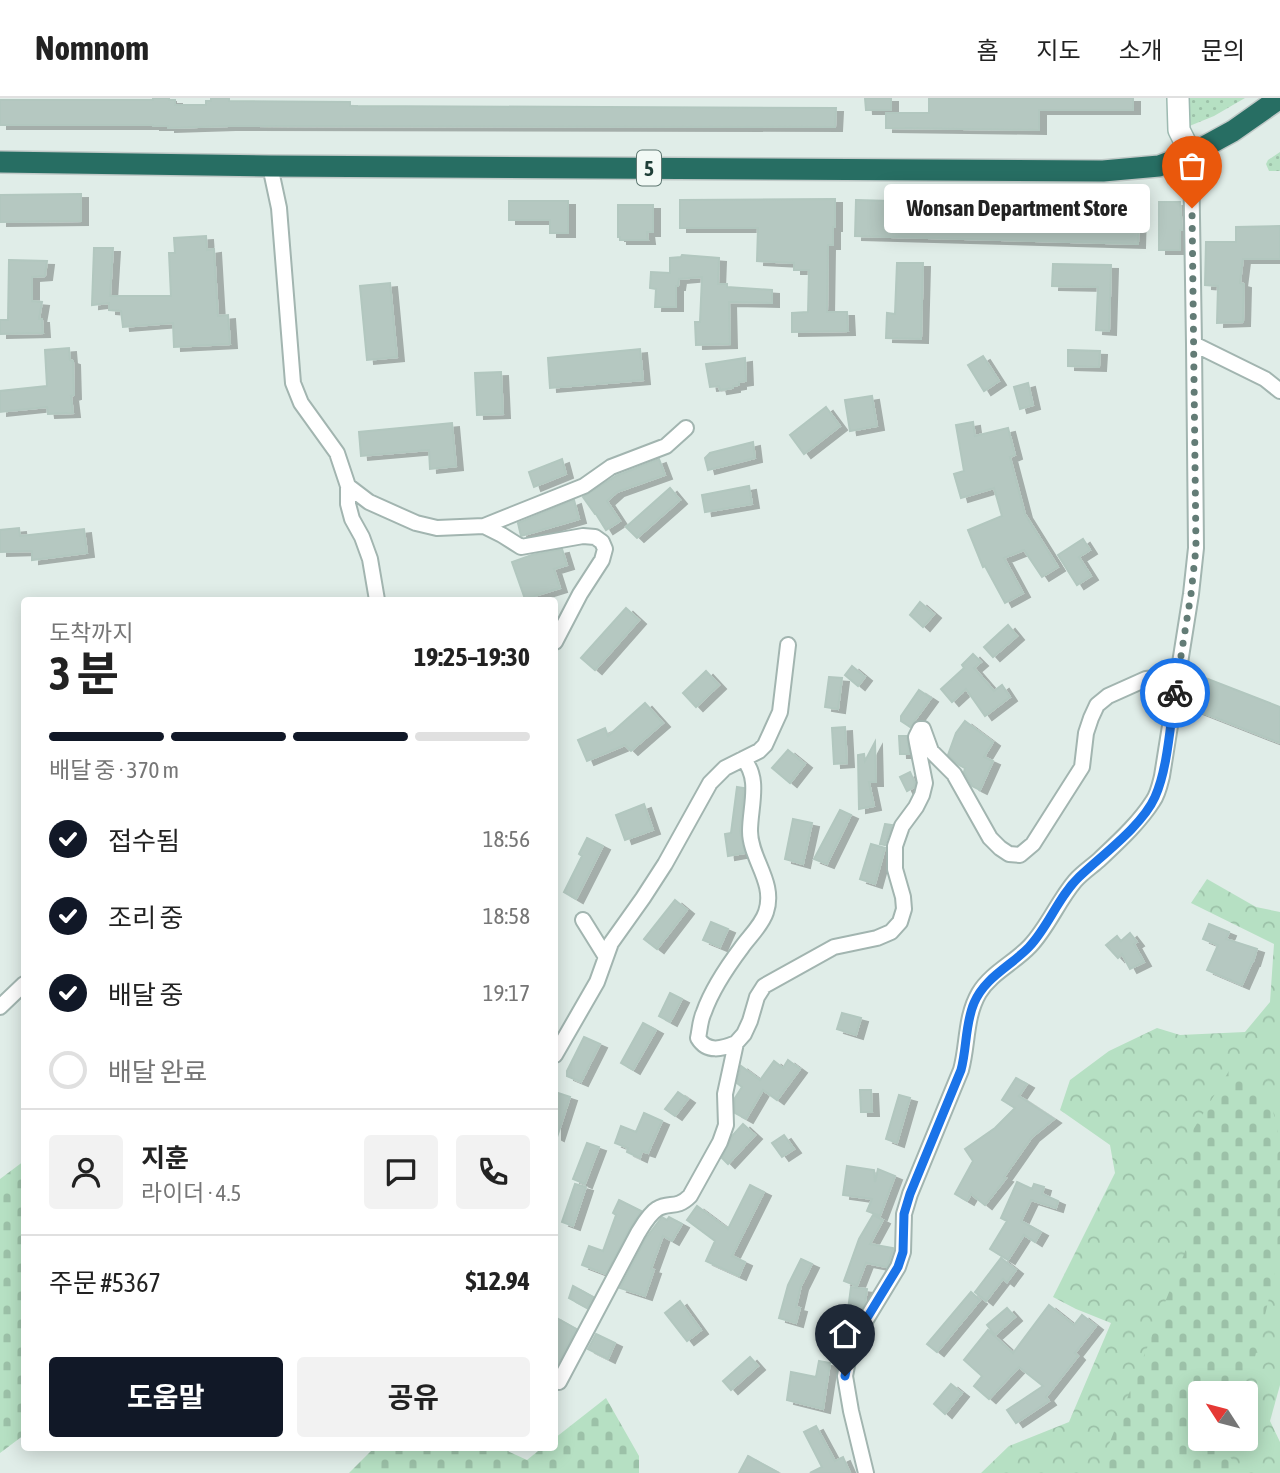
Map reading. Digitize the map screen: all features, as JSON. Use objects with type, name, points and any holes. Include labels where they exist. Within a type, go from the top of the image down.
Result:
[{"type":"highway","name":"5","points":[[0,162],[1104,170],[1159,166],[1191,154],[1233,131],[1280,99]]},
{"type":"main road","points":[[1178,98],[1179,130],[1191,154]]},
{"type":"street","points":[[866,1473],[845,1376],[850,1350],[898,1267],[903,1252],[904,1214],[961,1070],[968,1023],[974,1004],[980,991],[994,975],[1031,946],[1077,879],[1130,830],[1155,799],[1162,776],[1196,548],[1191,154]]},
{"type":"street","points":[[270,166],[279,208],[293,383],[301,403],[337,453],[348,486],[348,504],[352,519],[370,559],[376,597]]},
{"type":"street","points":[[1194,344],[1265,379],[1280,391]]},
{"type":"street","points":[[348,486],[369,502],[416,523],[437,528],[484,526],[584,486],[611,467],[666,446],[686,428]]},
{"type":"street","points":[[484,526],[521,547],[583,536],[596,537],[602,541],[602,560],[558,636]]},
{"type":"street","points":[[558,1050],[597,982],[611,943],[665,864],[710,783],[724,768],[759,751],[765,745],[780,712],[788,645]]},
{"type":"street","points":[[559,1382],[650,1215],[657,1209],[683,1203],[690,1196],[720,1142],[726,1125],[725,1094],[736,1044],[747,1027],[757,997],[764,986],[834,947],[877,938],[891,932],[900,922],[904,909],[895,869],[895,846],[902,827],[922,795],[925,783],[916,737],[920,729],[923,729],[932,751],[960,783],[990,838],[1009,854],[1020,855],[1033,844],[1082,767],[1086,733],[1097,705],[1108,696],[1146,679],[1177,676]]},
{"type":"street","points":[[736,1044],[711,1049],[702,1045],[698,1038],[703,1013],[714,991],[766,913],[768,889],[750,843],[754,785],[749,765],[743,759]]},
{"type":"street","points":[[583,920],[606,957]]},
{"type":"street","points":[[0,1007],[21,987]]},
{"type":"green space","points":[[1188,98],[1245,98],[1214,116],[1187,127]]},
{"type":"green space","points":[[1280,152],[1280,171],[1269,171],[1266,164],[1268,160]]},
{"type":"green space","points":[[1207,879],[1256,907],[1280,912],[1280,1385],[1270,1421],[1280,1442],[1280,1473],[981,1473],[1009,1446],[1069,1422],[1111,1323],[1053,1297],[1115,1173],[1110,1145],[1060,1110],[1070,1080],[1109,1051],[1157,1028],[1180,1035],[1245,1032],[1270,1002],[1274,944],[1191,903]]},
{"type":"green space","points":[[1229,1071],[1272,1106],[1280,1143],[1280,1252],[1254,1361],[1245,1381],[1188,1381],[1188,1451],[1223,1451],[1247,1473],[1106,1473],[1106,1452],[1190,1239],[1190,1135]]},
{"type":"green space","points":[[21,1163],[21,1437],[0,1453],[0,1179]]},
{"type":"green space","points":[[606,1398],[639,1456],[639,1473],[349,1473],[371,1451],[508,1451],[527,1460],[538,1451],[558,1451],[558,1436]]},
{"type":"building","points":[[169,98],[175,100],[175,105],[206,105],[206,101],[211,101],[211,98],[229,98],[229,101],[350,102],[350,106],[836,108],[835,127],[168,128],[153,125],[0,125],[0,100]]},
{"type":"building","points":[[865,98],[891,98],[891,110],[866,110]]},
{"type":"building","points":[[929,98],[1133,98],[1133,110],[1039,110],[1039,130],[886,128],[886,113],[929,113]]},
{"type":"building","points":[[81,194],[81,221],[0,222],[0,195]]},
{"type":"building","points":[[835,199],[833,245],[828,245],[827,312],[847,312],[848,331],[792,332],[792,313],[808,312],[809,270],[794,270],[794,263],[757,261],[758,228],[680,228],[680,200]]},
{"type":"building","points":[[856,200],[1139,208],[1138,244],[855,236]]},
{"type":"building","points":[[509,201],[568,201],[568,233],[550,233],[550,220],[509,220]]},
{"type":"building","points":[[1159,202],[1180,202],[1180,250],[1159,250]]},
{"type":"building","points":[[618,205],[653,205],[653,232],[647,232],[648,240],[620,240]]},
{"type":"building","points":[[1280,226],[1280,259],[1243,259],[1240,283],[1244,284],[1243,322],[1217,323],[1218,286],[1205,285],[1206,242],[1236,242],[1236,227]]},
{"type":"building","points":[[206,236],[207,250],[214,249],[218,316],[228,315],[230,344],[174,347],[173,323],[123,327],[121,311],[109,310],[109,303],[92,305],[94,248],[113,248],[110,296],[171,296],[169,253],[175,253],[174,238]]},
{"type":"building","points":[[682,255],[719,258],[718,284],[772,290],[772,303],[729,302],[730,344],[696,345],[695,322],[700,322],[702,277],[679,279],[676,286],[676,307],[655,307],[656,289],[650,288],[651,272],[670,273],[670,258]]},
{"type":"building","points":[[9,260],[47,261],[45,276],[32,277],[32,301],[42,302],[39,319],[42,319],[43,333],[0,334],[0,320],[8,320]]},
{"type":"building","points":[[897,263],[923,263],[921,339],[886,338],[887,313],[895,314]]},
{"type":"building","points":[[1053,264],[1111,265],[1109,331],[1096,330],[1098,287],[1052,286]]},
{"type":"building","points":[[390,283],[397,357],[367,360],[360,286]]},
{"type":"building","points":[[69,348],[70,360],[73,361],[73,413],[48,414],[47,407],[0,412],[0,391],[47,386],[45,350]]},
{"type":"building","points":[[640,349],[643,380],[550,388],[548,358]]},
{"type":"building","points":[[1068,350],[1100,351],[1099,367],[1068,366]]},
{"type":"building","points":[[983,356],[999,381],[984,391],[968,365]]},
{"type":"building","points":[[745,358],[746,381],[739,382],[739,385],[733,388],[720,390],[719,386],[710,387],[706,364]]},
{"type":"building","points":[[501,372],[503,414],[477,415],[475,373]]},
{"type":"building","points":[[1028,383],[1033,405],[1020,409],[1014,387]]},
{"type":"building","points":[[872,396],[877,426],[850,431],[845,400]]},
{"type":"building","points":[[826,407],[840,426],[804,454],[790,435]]},
{"type":"building","points":[[973,422],[975,436],[1008,428],[1015,455],[1010,457],[1025,514],[1058,567],[1042,577],[1024,550],[1004,558],[1023,593],[1005,603],[985,566],[983,567],[968,530],[1002,516],[994,488],[961,498],[954,474],[964,471],[956,425]]},
{"type":"building","points":[[452,423],[456,466],[430,469],[429,450],[361,456],[359,432]]},
{"type":"building","points":[[753,442],[755,458],[708,470],[705,458],[710,453]]},
{"type":"building","points":[[562,459],[566,474],[534,487],[529,472]]},
{"type":"building","points":[[659,459],[665,475],[617,492],[607,501],[620,521],[606,530],[583,497],[616,476]]},
{"type":"building","points":[[749,486],[752,504],[705,512],[702,495]]},
{"type":"building","points":[[670,488],[680,500],[637,538],[626,527]]},
{"type":"building","points":[[574,500],[579,519],[521,536],[518,523]]},
{"type":"building","points":[[19,528],[20,536],[84,529],[87,553],[32,560],[32,551],[0,552],[0,530]]},
{"type":"building","points":[[1083,539],[1090,550],[1079,557],[1091,576],[1077,585],[1058,555]]},
{"type":"building","points":[[562,549],[567,565],[554,569],[560,588],[524,597],[512,562]]},
{"type":"building","points":[[920,602],[934,614],[923,627],[910,615]]},
{"type":"building","points":[[626,608],[639,620],[595,670],[581,658]]},
{"type":"building","points":[[1008,625],[1017,636],[993,657],[984,647]]},
{"type":"building","points":[[973,654],[981,662],[974,668],[994,691],[1002,685],[1010,697],[985,716],[966,689],[952,702],[941,689],[964,668],[962,665]]},
{"type":"building","points":[[852,666],[865,677],[858,686],[845,675]]},
{"type":"building","points":[[706,671],[719,685],[696,707],[683,693]]},
{"type":"building","points":[[1200,676],[1280,707],[1280,743],[1188,707]]},
{"type":"building","points":[[829,677],[842,678],[838,709],[825,707]]},
{"type":"building","points":[[919,690],[931,698],[910,727],[901,721],[901,716]]},
{"type":"building","points":[[645,703],[663,723],[631,751],[625,745],[587,761],[578,740],[605,728],[608,736]]},
{"type":"building","points":[[965,721],[993,742],[984,757],[993,761],[980,790],[972,786],[964,772],[965,768],[948,755],[956,733]]},
{"type":"building","points":[[845,727],[847,763],[834,764],[832,728]]},
{"type":"building","points":[[899,736],[907,736],[909,754],[900,754]]},
{"type":"building","points":[[875,742],[876,782],[869,782],[874,806],[859,809],[858,755],[864,754],[865,761]]},
{"type":"building","points":[[788,750],[805,764],[790,783],[772,768]]},
{"type":"building","points":[[910,772],[915,783],[914,787],[907,791],[900,777]]},
{"type":"building","points":[[737,787],[744,788],[740,831],[745,853],[728,856],[725,834],[731,833]]},
{"type":"building","points":[[644,804],[653,830],[625,840],[616,815]]},
{"type":"building","points":[[840,810],[851,815],[827,864],[814,859]]},
{"type":"building","points":[[793,819],[812,823],[803,864],[785,859]]},
{"type":"building","points":[[885,824],[892,825],[885,845],[880,844]]},
{"type":"building","points":[[587,838],[603,846],[576,899],[564,892],[582,856],[579,854]]},
{"type":"building","points":[[871,844],[885,848],[875,884],[860,879]]},
{"type":"building","points":[[675,900],[687,910],[657,949],[644,939]]},
{"type":"building","points":[[711,922],[728,929],[720,947],[703,940]]},
{"type":"building","points":[[1209,924],[1229,932],[1226,939],[1257,949],[1242,985],[1207,970],[1218,945],[1203,939]]},
{"type":"building","points":[[1130,933],[1137,942],[1134,944],[1144,962],[1130,969],[1122,954],[1118,958],[1106,945],[1117,936],[1121,941]]},
{"type":"building","points":[[670,993],[682,999],[670,1022],[659,1016]]},
{"type":"building","points":[[842,1013],[861,1018],[856,1035],[837,1029]]},
{"type":"building","points":[[643,1023],[656,1030],[633,1070],[621,1063]]},
{"type":"building","points":[[584,1037],[600,1044],[581,1082],[567,1076],[567,1071]]},
{"type":"building","points":[[788,1060],[800,1069],[777,1100],[763,1090],[746,1119],[735,1113],[735,1098],[742,1087],[737,1083],[741,1066],[760,1080],[774,1061],[783,1068]]},
{"type":"building","points":[[1016,1078],[1027,1084],[1019,1096],[1054,1119],[1032,1137],[985,1205],[971,1194],[967,1201],[955,1194],[973,1161],[965,1149],[995,1128],[1015,1108],[1002,1100]]},
{"type":"building","points":[[860,1090],[871,1090],[872,1112],[861,1112]]},
{"type":"building","points":[[678,1092],[688,1099],[675,1116],[665,1109]]},
{"type":"building","points":[[558,1093],[570,1097],[558,1134]]},
{"type":"building","points":[[899,1095],[910,1098],[897,1143],[886,1139]]},
{"type":"building","points":[[644,1113],[662,1121],[648,1153],[642,1151],[640,1158],[627,1152],[628,1148],[615,1143],[621,1126],[636,1132]]},
{"type":"building","points":[[743,1124],[755,1135],[728,1164],[722,1158],[732,1136]]},
{"type":"building","points":[[784,1135],[794,1149],[782,1157],[772,1143]]},
{"type":"building","points":[[587,1143],[599,1147],[585,1184],[573,1179]]},
{"type":"building","points":[[847,1166],[874,1170],[875,1182],[878,1169],[895,1176],[880,1216],[867,1211],[872,1199],[843,1195]]},
{"type":"building","points":[[1017,1182],[1032,1189],[1034,1184],[1044,1187],[1042,1194],[1058,1201],[1056,1208],[1031,1200],[1021,1221],[1041,1232],[1035,1242],[1024,1235],[1008,1260],[990,1249],[1007,1221],[1001,1218]]},
{"type":"building","points":[[575,1184],[586,1187],[573,1226],[562,1222]]},
{"type":"building","points":[[750,1185],[764,1192],[732,1256],[745,1262],[739,1276],[706,1261],[715,1241],[687,1220],[697,1206],[728,1229]]},
{"type":"building","points":[[619,1200],[641,1211],[606,1274],[582,1265],[589,1246],[603,1251]]},
{"type":"building","points":[[873,1215],[883,1220],[870,1244],[893,1250],[887,1267],[866,1263],[857,1286],[844,1281],[859,1239]]},
{"type":"building","points":[[662,1217],[667,1220],[669,1217],[682,1224],[672,1241],[663,1236],[645,1296],[620,1288],[646,1238]]},
{"type":"building","points":[[1001,1258],[1016,1270],[1007,1282],[1003,1279],[986,1301],[975,1292]]},
{"type":"building","points":[[801,1259],[812,1264],[801,1286],[796,1307],[800,1308],[796,1323],[779,1318],[788,1285]]},
{"type":"building","points":[[573,1286],[593,1297],[587,1308],[569,1298]]},
{"type":"building","points":[[851,1287],[867,1289],[865,1303],[856,1318],[847,1317]]},
{"type":"building","points":[[971,1292],[980,1300],[937,1352],[927,1344]]},
{"type":"building","points":[[680,1301],[701,1330],[687,1341],[665,1313]]},
{"type":"building","points":[[1049,1305],[1074,1325],[1082,1315],[1096,1326],[1075,1353],[1078,1356],[1046,1397],[1049,1401],[1016,1423],[1007,1410],[1043,1386],[1019,1367],[989,1399],[974,1386],[982,1376],[964,1360],[988,1330],[1013,1353]]},
{"type":"building","points":[[1007,1308],[1015,1317],[995,1335],[987,1325]]},
{"type":"building","points":[[558,1319],[576,1329],[558,1363]]},
{"type":"building","points":[[596,1334],[615,1343],[608,1359],[588,1349]]},
{"type":"building","points":[[750,1357],[758,1366],[731,1390],[723,1381]]},
{"type":"building","points":[[819,1361],[830,1363],[823,1409],[787,1400],[791,1372],[816,1377]]},
{"type":"building","points":[[951,1384],[962,1393],[945,1414],[934,1404]]},
{"type":"building","points":[[816,1426],[835,1461],[843,1457],[850,1473],[810,1473],[822,1467],[804,1432]]},
{"type":"building","points":[[748,1456],[779,1473],[739,1473]]},
{"type":"way so far","points":[[1175,693],[1196,548],[1192,208]]},
{"type":"place","name":"Wonsan Department Store","points":[[1192,208]]},
{"type":"route","points":[[845,1376],[856,1336],[898,1267],[903,1252],[904,1214],[961,1070],[968,1023],[980,991],[994,975],[1031,946],[1077,879],[1130,830],[1155,799],[1162,776],[1175,693]]}]
